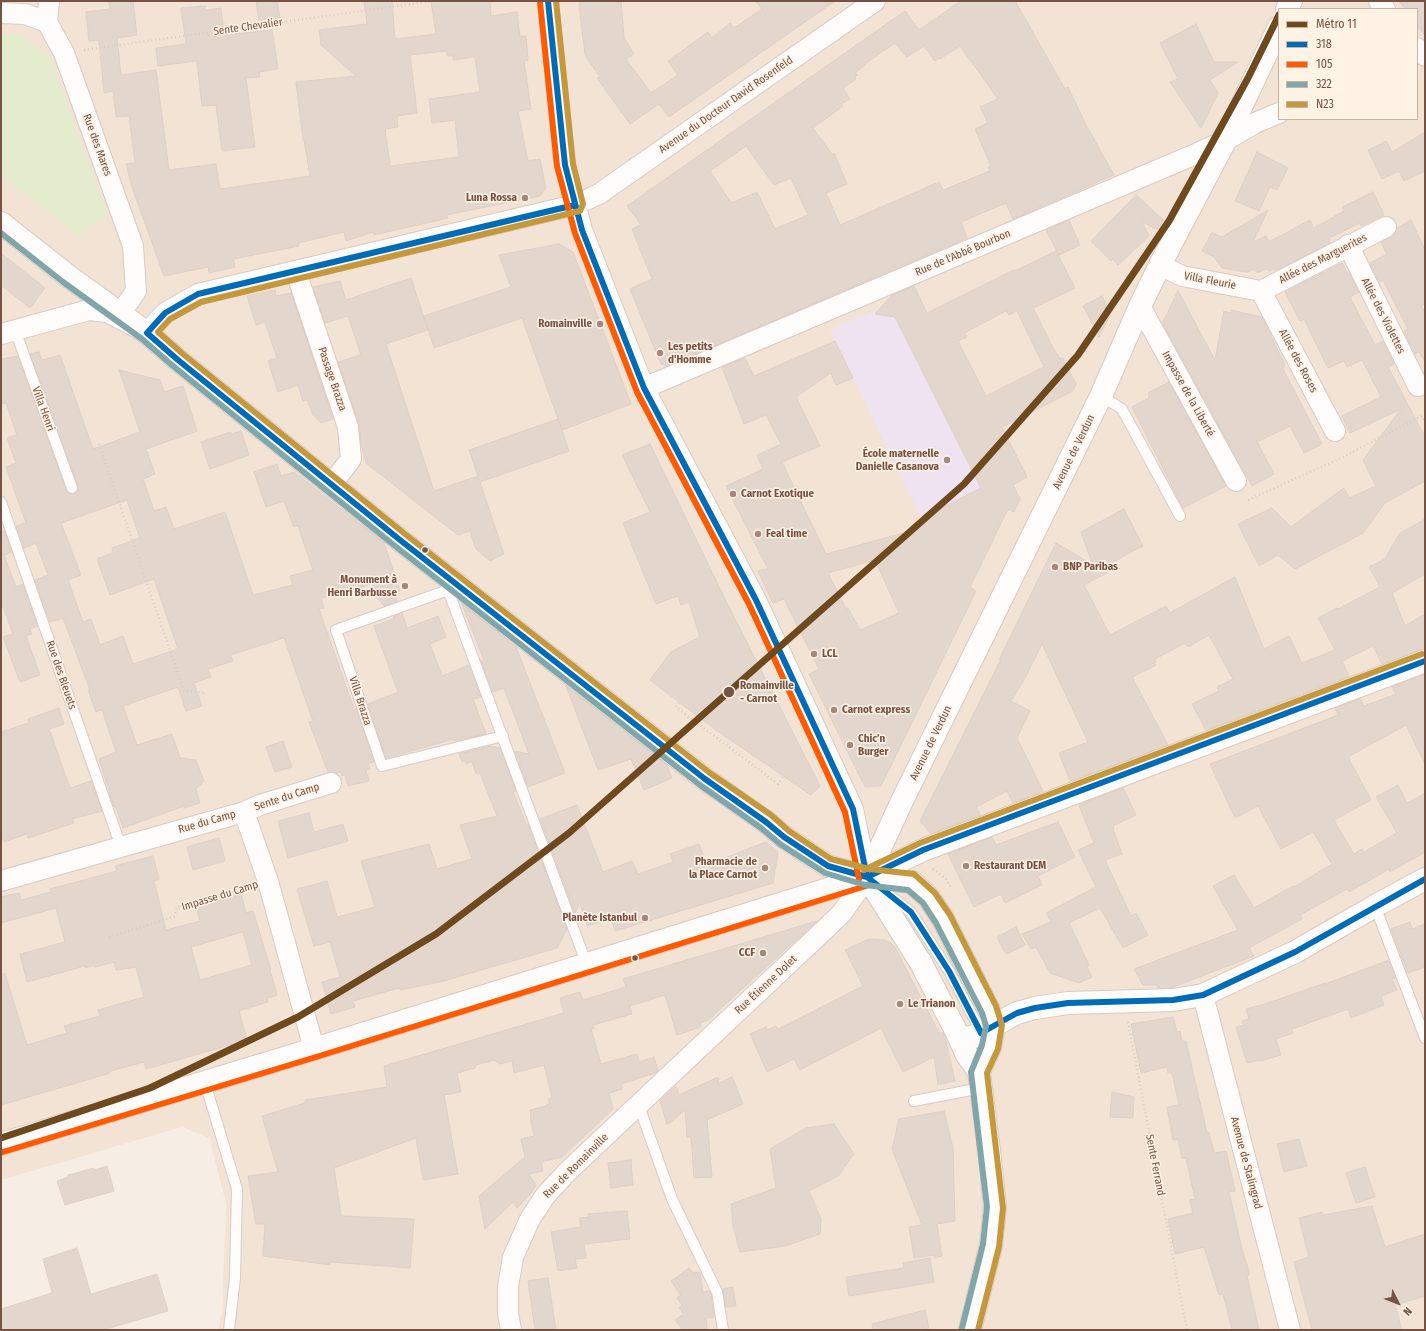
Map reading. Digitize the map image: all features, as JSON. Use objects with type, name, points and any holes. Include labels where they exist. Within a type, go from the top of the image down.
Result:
[{"type":"main road","name":"Avenue de Verdun","points":[[867,877],[902,801],[1101,396],[1140,306],[1226,140],[1278,29]]},
{"type":"main road","points":[[1,223],[68,276],[120,314],[153,325],[178,360],[400,540],[453,587],[705,779],[766,822],[784,837],[828,866],[867,877],[912,882],[929,898],[943,920],[989,1010],[988,1029],[990,1047],[980,1080]]},
{"type":"main road","points":[[1,1144],[314,1050],[867,877],[923,850],[1425,661]]},
{"type":"main road","points":[[867,877],[921,962],[980,1080],[995,1208],[992,1245],[970,1330]]},
{"type":"main road","points":[[960,1038],[973,1037],[1017,1013],[1035,1008],[1068,1003],[1123,1000],[1174,1000],[1203,995],[1295,952],[1425,879]]},
{"type":"street","points":[[1,13],[25,14],[47,22],[49,1]]},
{"type":"street","points":[[548,1],[564,165],[582,230],[644,388],[756,600],[853,809],[867,877]]},
{"type":"street","name":"Avenue du Docteur David Rosenfeld","points":[[153,325],[171,309],[198,294],[575,206],[599,194],[875,1]]},
{"type":"street","name":"Rue des Mares","points":[[47,22],[64,52],[133,246],[136,291],[120,314]]},
{"type":"street","name":"Rue de l'Abbé Bourbon","points":[[644,388],[1191,156],[1226,140],[1255,123],[1278,113]]},
{"type":"street","name":"Allée des Marguerites","points":[[1261,291],[1348,245],[1386,227]]},
{"type":"street","name":"Allée des Violettes","points":[[1348,245],[1418,386]]},
{"type":"street","name":"Villa Fleurie","points":[[1160,265],[1182,276],[1261,291]]},
{"type":"street","name":"Passage Brazza","points":[[296,272],[348,427],[351,459],[332,484]]},
{"type":"street","name":"Allée des Roses","points":[[1261,291],[1335,431]]},
{"type":"street","name":"Impasse de la Liberté","points":[[1140,306],[1236,481]]},
{"type":"street","points":[[8,332],[89,310],[107,312],[153,325]]},
{"type":"street","name":"Sente du Camp","points":[[244,812],[260,805],[331,783]]},
{"type":"street","name":"Rue du Camp","points":[[2,877],[121,847],[244,812],[268,881],[314,1050]]},
{"type":"street","name":"Rue Étienne Dolet","points":[[658,1087],[842,913],[867,877]]},
{"type":"street","name":"Avenue de Stalingrad","points":[[1203,995],[1290,1330]]},
{"type":"street","name":"Rue de Romainville","points":[[511,1330],[508,1313],[508,1287],[513,1256],[530,1219],[545,1196],[562,1177],[658,1087]]},
{"type":"lane","name":"Villa Henri","points":[[8,332],[72,488]]},
{"type":"lane","points":[[1101,396],[1122,409],[1180,516]]},
{"type":"lane","name":"Rue des Bleuets","points":[[1,502],[121,847]]},
{"type":"lane","points":[[453,587],[503,736],[587,965]]},
{"type":"lane","name":"Villa Brazza","points":[[453,587],[336,630],[382,766],[503,736]]},
{"type":"lane","points":[[867,877],[911,912],[988,1029]]},
{"type":"lane","points":[[1375,906],[1425,1038]]},
{"type":"lane","points":[[914,1101],[980,1080]]},
{"type":"lane","points":[[204,1083],[237,1189],[235,1278],[229,1330]]},
{"type":"lane","points":[[638,1106],[672,1199],[717,1292],[723,1330]]},
{"type":"path","name":"Sente Chevalier","points":[[64,52],[432,1]]},
{"type":"path","points":[[1236,481],[1243,502],[1337,460],[1422,416],[1425,422]]},
{"type":"path","points":[[99,444],[184,691],[206,693]]},
{"type":"path","points":[[679,703],[676,707],[778,784],[783,777]]},
{"type":"path","points":[[930,867],[946,879]]},
{"type":"path","name":"Impasse du Camp","points":[[109,938],[174,917],[178,907],[268,881]]},
{"type":"path","name":"Sente Ferrand","points":[[1123,1000],[1187,1330]]},
{"type":"shaded area","points":[[1,1],[1425,1],[1425,1330],[218,1330],[222,1314],[226,1203],[209,1138],[182,1127],[1,1180]]},
{"type":"shaded area","name":"École maternelle Danielle Casanova","points":[[917,293],[1020,499],[1014,512],[1008,509],[970,587],[976,591],[966,610],[830,330]]},
{"type":"green space","points":[[1,34],[19,34],[49,56],[107,214],[78,236],[1,175]]},
{"type":"building","points":[[109,1],[133,1],[137,35],[117,38],[121,75],[156,70],[169,170],[216,164],[220,189],[310,176],[303,140],[296,82],[356,76],[321,45],[319,30],[367,24],[364,1],[392,1],[395,39],[436,34],[431,1],[490,1],[491,16],[517,12],[520,37],[526,36],[528,60],[524,61],[531,109],[518,111],[528,161],[540,159],[546,188],[540,196],[447,215],[448,218],[374,235],[373,232],[346,241],[344,232],[298,243],[299,246],[233,259],[235,267],[209,273],[208,267],[164,276],[132,187],[126,164],[135,163],[129,116],[116,117],[113,91],[104,93],[99,40],[89,41],[86,12],[110,9]],"holes":[[[447,51],[447,56],[453,56],[453,60],[475,57],[480,92],[429,99],[432,123],[455,120],[459,157],[390,166],[385,129],[398,127],[397,116],[417,113],[410,55]]]},
{"type":"building","points":[[256,1],[277,1],[280,18],[259,20]]},
{"type":"building","points":[[579,1],[621,1],[624,38],[634,54],[626,59],[651,93],[678,75],[668,61],[708,32],[712,38],[730,23],[734,28],[762,9],[756,1],[835,1],[669,117],[659,104],[630,124],[597,78],[600,77],[585,55]]},
{"type":"building","points":[[961,1],[1015,1],[1065,89],[1068,87],[1086,125],[1114,175],[1013,219],[1006,203],[961,222],[967,238],[667,366],[661,364],[630,289],[652,279],[632,229],[641,225],[627,206],[905,11],[919,30]],"holes":[[[895,43],[907,57],[924,46],[935,61],[960,46],[998,99],[980,107],[988,123],[975,129],[991,166],[988,167],[990,171],[943,190],[939,182],[840,225],[826,193],[847,184],[834,153],[832,154],[813,128],[843,106],[841,104],[850,99],[843,88],[856,79],[855,77],[857,75],[855,73]],[[746,146],[774,185],[791,178],[808,215],[775,229],[757,192],[731,203],[710,171]]]},
{"type":"building","points":[[1399,1],[1425,1],[1425,36],[1418,26],[1418,8],[1404,8]]},
{"type":"building","points":[[205,6],[205,10],[221,8],[224,35],[272,30],[278,69],[259,72],[260,77],[246,78],[255,147],[222,151],[216,105],[202,106],[197,61],[158,66],[156,48],[186,44],[181,8]]},
{"type":"building","points":[[1196,24],[1214,62],[1238,62],[1210,80],[1218,93],[1201,128],[1170,82],[1178,79],[1160,43]]},
{"type":"building","points":[[1425,132],[1425,171],[1404,181],[1399,171],[1382,179],[1368,150],[1386,141],[1392,152]]},
{"type":"building","points":[[1257,152],[1288,168],[1277,190],[1270,187],[1259,211],[1235,201]]},
{"type":"building","points":[[1373,192],[1384,215],[1361,226],[1360,223],[1329,238],[1330,243],[1275,271],[1274,269],[1269,271],[1267,269],[1257,273],[1255,269],[1247,272],[1222,268],[1214,257],[1202,251],[1212,232],[1222,237],[1268,210],[1253,242],[1266,236],[1269,242],[1310,220],[1314,228],[1344,211],[1342,207]]},
{"type":"building","points":[[1136,195],[1168,224],[1163,232],[1142,222],[1149,236],[1118,265],[1113,259],[1111,261],[1091,241]]},
{"type":"building","points":[[1069,220],[1080,245],[1059,255],[1046,230]]},
{"type":"building","points":[[1411,220],[1425,250],[1425,304],[1421,306],[1425,312],[1425,362],[1419,352],[1415,354],[1404,331],[1408,329],[1383,280],[1379,282],[1370,263],[1387,254],[1381,242],[1392,237],[1396,233],[1397,228]]},
{"type":"building","points":[[559,244],[573,252],[631,404],[562,430],[522,318],[434,348],[424,316],[511,287],[499,255]]},
{"type":"building","points":[[1056,251],[1075,288],[1033,308],[1052,346],[1060,359],[1063,358],[1076,384],[1073,391],[1002,427],[1027,477],[1013,485],[1020,499],[1014,512],[1008,509],[970,587],[976,591],[881,786],[865,787],[809,674],[819,669],[784,599],[773,603],[758,571],[768,569],[726,486],[763,469],[757,455],[781,444],[766,415],[744,424],[722,367],[745,358],[754,376],[835,341],[853,378],[836,385],[831,373],[796,397],[820,446],[782,462],[826,554],[911,531],[922,518],[981,488],[895,317],[875,314],[892,295],[914,286],[927,313],[1014,270],[1015,271]],"holes":[[[1006,311],[1009,315],[1017,311],[1044,367],[986,396],[958,341],[967,337],[964,333]],[[875,560],[899,613],[860,630],[848,608],[846,609],[828,573]]]},
{"type":"building","points":[[1,253],[45,288],[30,308],[1,285]]},
{"type":"building","points":[[1342,263],[1359,292],[1350,297],[1375,345],[1383,341],[1394,364],[1388,367],[1425,437],[1425,481],[1385,503],[1363,533],[1295,569],[1278,555],[1259,566],[1238,524],[1272,508],[1291,527],[1344,488],[1349,498],[1376,486],[1363,460],[1401,409],[1350,433],[1342,416],[1381,397],[1362,360],[1347,367],[1344,361],[1328,368],[1304,319],[1300,321],[1285,292]]},
{"type":"building","points":[[411,278],[428,330],[386,344],[434,491],[478,476],[469,450],[558,419],[569,451],[480,482],[504,554],[490,561],[476,549],[470,531],[458,535],[366,463],[361,444],[359,424],[338,362],[361,355],[348,316],[325,323],[313,287],[340,281],[346,300]]},
{"type":"building","points":[[275,290],[276,296],[291,293],[333,419],[321,423],[313,415],[307,400],[303,401],[298,385],[278,392],[268,361],[277,358],[265,322],[256,325],[247,296]]},
{"type":"building","points":[[1178,291],[1215,360],[1224,311],[1231,313],[1231,310],[1262,317],[1285,365],[1283,369],[1322,444],[1304,453],[1290,426],[1257,442],[1274,474],[1252,486],[1163,324]]},
{"type":"building","points":[[1102,296],[1111,313],[1099,337],[1083,306]]},
{"type":"building","points":[[39,352],[42,360],[60,355],[93,449],[140,432],[119,370],[160,380],[164,392],[183,386],[197,431],[146,449],[155,474],[143,479],[154,511],[166,507],[174,529],[225,512],[253,595],[293,585],[290,576],[313,570],[298,526],[294,527],[284,501],[266,507],[254,472],[277,464],[281,476],[294,472],[384,543],[400,591],[394,593],[397,601],[384,606],[377,598],[372,584],[321,598],[324,608],[319,609],[374,762],[368,764],[370,769],[366,770],[369,781],[348,786],[345,775],[342,776],[341,772],[328,772],[309,722],[313,721],[284,638],[230,655],[233,661],[208,669],[211,677],[194,683],[202,706],[186,711],[178,687],[123,706],[137,745],[172,734],[180,758],[196,760],[204,781],[196,789],[200,803],[184,808],[184,806],[123,828],[116,807],[114,807],[99,759],[116,752],[102,710],[96,712],[88,690],[90,690],[63,618],[50,622],[35,580],[48,575],[36,543],[24,548],[16,526],[26,523],[6,467],[16,463],[7,438],[17,435],[6,403],[1,404],[1,359],[18,356],[66,490],[71,494],[77,492],[78,490],[78,486],[30,354]],"holes":[[[127,500],[140,538],[112,548],[113,553],[97,559],[110,595],[154,579],[178,649],[133,664],[123,636],[100,645],[91,619],[83,622],[68,580],[81,575],[61,523]]]},
{"type":"building","points":[[1169,382],[1226,486],[1183,508],[1132,407],[1149,398],[1148,393]]},
{"type":"building","points":[[241,431],[249,455],[210,469],[201,442],[230,432],[231,434]]},
{"type":"building","points":[[650,444],[726,601],[820,786],[811,795],[716,730],[650,680],[671,652],[700,637],[689,602],[681,605],[678,596],[656,604],[623,523],[650,512],[622,455]]},
{"type":"building","points":[[1124,509],[1143,546],[1100,569],[1107,573],[1084,585],[1110,635],[1166,606],[1170,613],[1235,577],[1264,649],[1289,636],[1302,663],[1335,650],[1318,618],[1380,587],[1369,567],[1385,559],[1399,534],[1425,519],[1425,574],[1392,593],[1405,626],[1425,614],[1425,649],[1382,664],[1373,646],[1342,661],[1349,676],[1206,730],[1192,704],[1219,691],[1217,687],[1233,679],[1209,635],[1188,647],[1185,643],[1155,659],[1156,662],[1154,663],[1156,665],[1132,677],[1168,745],[1070,781],[1059,753],[1088,742],[1042,644],[1024,680],[1011,701],[1030,711],[1017,738],[1043,791],[1013,803],[1007,791],[976,807],[980,815],[931,834],[920,821],[1001,659],[999,660],[1056,543],[1093,565],[1081,532]]},
{"type":"building","points":[[4,531],[12,552],[4,555],[16,587],[23,584],[37,626],[30,629],[32,634],[26,636],[40,675],[20,682],[3,637],[13,634],[1,601],[1,532]]},
{"type":"building","points":[[462,604],[516,647],[565,773],[528,787],[515,751],[529,754],[504,688],[493,692],[481,661],[484,660]]},
{"type":"building","points":[[402,613],[407,628],[438,616],[446,637],[430,644],[442,676],[469,665],[481,697],[473,699],[486,734],[454,741],[454,739],[386,758],[368,704],[398,692],[374,626],[394,619],[393,617]]},
{"type":"building","points":[[1425,674],[1425,764],[1406,725],[1348,757],[1371,800],[1334,820],[1354,854],[1362,849],[1364,852],[1397,833],[1376,797],[1398,785],[1407,803],[1425,793],[1425,852],[1390,872],[1389,869],[1349,892],[1347,889],[1300,915],[1302,919],[1249,948],[1254,956],[1170,988],[1158,988],[1157,985],[1143,985],[1134,969],[1238,930],[1213,886],[1234,875],[1254,908],[1293,886],[1294,887],[1332,864],[1313,832],[1281,849],[1258,806],[1235,818],[1210,764],[1338,715],[1335,708],[1360,699],[1364,706],[1396,694],[1392,687]]},
{"type":"building","points":[[566,686],[666,764],[672,778],[644,790],[631,759],[598,770]]},
{"type":"building","points":[[59,708],[64,724],[49,729],[70,788],[91,781],[102,811],[72,819],[74,823],[28,838],[27,834],[4,842],[1,833],[1,732],[29,723],[28,719]]},
{"type":"building","points":[[283,741],[292,767],[275,772],[266,747]]},
{"type":"building","points":[[490,746],[500,748],[516,791],[513,792],[526,824],[528,824],[567,929],[557,948],[440,982],[400,990],[399,988],[353,1001],[355,1007],[331,1014],[322,982],[340,977],[330,942],[314,946],[297,889],[327,881],[337,917],[375,907],[361,861],[429,844],[437,869],[472,859],[460,825],[497,816],[480,773],[476,774],[472,762],[466,764],[465,761],[462,762],[459,754]]},
{"type":"building","points":[[1123,788],[1136,815],[1113,826],[1122,854],[1105,860],[1131,916],[1136,913],[1148,935],[1123,948],[1100,908],[1069,923],[1089,965],[1087,967],[1092,977],[1079,983],[1050,973],[1036,947],[1031,949],[1022,934],[1051,922],[1046,913],[1096,887],[1078,850],[1094,843],[1079,805]]},
{"type":"building","points":[[577,805],[603,872],[632,861],[638,874],[673,862],[670,854],[699,844],[707,865],[766,842],[778,852],[773,883],[615,931],[611,919],[587,926],[580,903],[575,913],[540,819]]},
{"type":"building","points":[[309,813],[314,832],[343,824],[348,841],[288,858],[278,821]]},
{"type":"building","points":[[1058,822],[1075,857],[1038,876],[1042,885],[1005,903],[1001,894],[974,907],[948,854],[992,837],[996,845]]},
{"type":"building","points":[[219,838],[225,861],[193,870],[187,847]]},
{"type":"building","points":[[153,856],[159,879],[154,881],[166,930],[200,921],[196,907],[241,894],[246,913],[253,911],[277,995],[267,998],[268,1002],[239,1011],[247,1040],[146,1069],[144,1062],[1,1105],[1,974],[5,974],[27,1045],[67,1033],[64,1026],[100,1016],[98,1010],[144,997],[136,967],[116,970],[114,962],[95,967],[94,965],[85,968],[85,966],[27,982],[20,954],[65,942],[56,908],[1,923],[1,897],[19,893],[21,900],[51,892],[50,889],[117,871],[115,866]],"holes":[[[243,932],[252,965],[200,980],[191,947]]]},
{"type":"building","points":[[817,921],[708,1020],[700,1023],[701,1027],[677,1035],[665,995],[630,1006],[632,1014],[593,1025],[594,1028],[591,1029],[601,1064],[637,1054],[639,1062],[654,1057],[658,1071],[621,1084],[622,1089],[609,1093],[613,1109],[562,1157],[541,1162],[543,1171],[529,1174],[536,1185],[531,1193],[517,1208],[513,1202],[485,1229],[479,1196],[525,1157],[521,1139],[534,1136],[530,1110],[550,1104],[548,1099],[552,1097],[544,1065],[514,1073],[512,1061],[500,1064],[494,1060],[476,1065],[475,1068],[457,1073],[461,1092],[444,1095],[458,1174],[423,1180],[416,1138],[334,1168],[341,1216],[414,1219],[410,1268],[330,1262],[330,1265],[263,1256],[265,1224],[256,1224],[248,1176],[278,1172],[262,1116],[305,1103],[305,1100],[387,1087],[384,1066],[564,1013],[560,998],[580,992],[583,1000],[626,987],[623,979]]},
{"type":"building","points":[[1410,922],[1412,929],[1425,924],[1425,967],[1408,973],[1391,929]]},
{"type":"building","points":[[1016,927],[1025,945],[1007,954],[997,937]]},
{"type":"building","points":[[869,939],[885,940],[895,947],[939,1033],[943,1033],[955,1081],[938,1085],[934,1057],[903,1072],[881,1028],[800,1070],[794,1059],[767,1072],[750,1034],[766,1027],[767,1030],[776,1026],[778,1029],[863,986],[845,950]]},
{"type":"building","points":[[1389,960],[1395,978],[1392,979],[1397,990],[1381,996],[1384,1005],[1351,1018],[1348,1009],[1292,1029],[1293,1033],[1276,1039],[1281,1055],[1261,1061],[1247,1063],[1236,1027],[1244,1025],[1242,1021],[1249,1019],[1246,1009],[1325,984]]},
{"type":"building","points":[[1173,1017],[1177,1032],[1180,1031],[1182,1041],[1186,1041],[1207,1133],[1209,1132],[1214,1153],[1226,1151],[1235,1191],[1229,1192],[1242,1249],[1249,1271],[1249,1275],[1247,1276],[1259,1330],[1232,1330],[1223,1294],[1219,1295],[1204,1247],[1175,1254],[1168,1219],[1193,1213],[1190,1200],[1195,1199],[1186,1158],[1182,1159],[1178,1139],[1173,1140],[1167,1107],[1179,1105],[1172,1073],[1168,1073],[1167,1067],[1141,1073],[1131,1024]]},
{"type":"building","points":[[732,1077],[743,1104],[707,1120],[712,1177],[694,1178],[691,1137],[687,1137],[685,1110],[667,1125],[660,1101],[676,1086],[679,1095],[716,1078],[719,1078],[718,1084]]},
{"type":"building","points":[[1112,1092],[1134,1097],[1133,1118],[1110,1117]]},
{"type":"building","points":[[944,1111],[953,1148],[955,1221],[937,1224],[942,1256],[935,1258],[934,1255],[914,1258],[909,1227],[922,1225],[892,1149],[899,1119]]},
{"type":"building","points":[[834,1124],[854,1154],[838,1176],[809,1191],[821,1219],[820,1234],[785,1246],[740,1252],[733,1226],[731,1204],[776,1188],[770,1149],[806,1128]]},
{"type":"building","points":[[1299,1139],[1307,1166],[1284,1172],[1277,1144]]},
{"type":"building","points":[[631,1160],[633,1185],[611,1188],[608,1163]]},
{"type":"building","points":[[107,1166],[114,1191],[65,1205],[57,1181],[68,1177],[68,1175]]},
{"type":"building","points":[[1365,1167],[1375,1197],[1356,1203],[1346,1173]]},
{"type":"building","points":[[1372,1206],[1385,1247],[1425,1234],[1425,1296],[1395,1305],[1402,1330],[1312,1330],[1294,1262],[1309,1257],[1299,1218],[1322,1212],[1323,1215]]},
{"type":"building","points":[[627,1211],[630,1239],[584,1244],[586,1258],[575,1259],[577,1268],[558,1271],[551,1232],[581,1227],[579,1218],[589,1217],[588,1214]]},
{"type":"building","points":[[77,1248],[91,1294],[157,1274],[168,1311],[103,1330],[1,1330],[1,1309],[52,1293],[43,1259]]},
{"type":"building","points":[[930,1258],[934,1282],[849,1296],[846,1277],[904,1268],[903,1263]]},
{"type":"building","points":[[689,1268],[693,1273],[700,1272],[703,1292],[709,1291],[711,1294],[714,1317],[706,1318],[707,1330],[683,1330],[675,1320],[684,1314],[679,1308],[682,1305],[677,1298],[681,1295],[671,1281]]},
{"type":"building","points":[[548,1278],[556,1330],[535,1330],[528,1281]]},
{"type":"building","points":[[733,1287],[736,1306],[726,1307],[723,1289]]},
{"type":"building","points":[[925,1310],[929,1328],[920,1330],[873,1330],[872,1324]]},
{"type":"metro line","name":"11","points":[[1,1138],[150,1088],[298,1017],[436,934],[569,833],[964,484],[1078,355],[1169,221],[1248,78],[1278,17]]},
{"type":"transit line","name":"318","points":[[548,1],[565,165],[582,230],[644,388],[756,600],[853,809],[867,877]]},
{"type":"transit line","name":"N23","points":[[556,1],[573,164],[583,204],[580,211],[201,302],[170,319],[158,332],[183,354],[405,534],[710,773],[771,815],[789,831],[831,859],[869,869],[914,874],[935,893],[950,915],[996,1006],[1002,1025],[998,1049],[987,1073],[1003,1208],[999,1247],[978,1330]]},
{"type":"transit line","name":"105","points":[[540,2],[557,166],[575,233],[637,392],[749,604],[845,812],[859,879]]},
{"type":"transit line","name":"318","points":[[575,205],[198,294],[165,313],[147,333],[178,360],[400,540],[705,779],[766,822],[784,837],[828,866],[867,877],[911,912],[949,971],[981,1033],[1017,1013],[1035,1008],[1068,1003],[1173,1000],[1203,995],[1295,952],[1425,879]]},
{"type":"transit line","name":"322","points":[[1,233],[63,282],[142,339],[173,366],[395,546],[700,785],[761,828],[780,844],[825,873],[865,885],[908,890],[923,903],[936,923],[982,1013],[986,1026],[982,1045],[971,1072],[987,1207],[983,1244],[962,1328]]},
{"type":"transit line","name":"N23","points":[[864,870],[920,843],[1422,654]]},
{"type":"transit line","name":"318","points":[[867,877],[923,850],[1425,661]]},
{"type":"transit line","name":"105","points":[[3,1152],[316,1057],[869,885]]},
{"type":"place","name":"Luna Rossa","points":[[525,198]]},
{"type":"place","name":"Romainville","points":[[600,324]]},
{"type":"place","name":"Les petits d'Homme","points":[[660,353]]},
{"type":"place","name":"École maternelle Danielle Casanova","points":[[947,460]]},
{"type":"place","name":"Carnot Exotique","points":[[733,494]]},
{"type":"place","name":"Feal time","points":[[758,534]]},
{"type":"place","name":"BNP Paribas","points":[[1055,567]]},
{"type":"place","name":"Monument à Henri Barbusse","points":[[405,586]]},
{"type":"place","name":"LCL","points":[[814,654]]},
{"type":"place","name":"Romainville - Carnot","points":[[729,692]]},
{"type":"place","name":"Carnot express","points":[[834,710]]},
{"type":"place","name":"Chic’n Burger","points":[[850,745]]},
{"type":"place","name":"Restaurant DEM","points":[[966,866]]},
{"type":"place","name":"Pharmacie de la Place Carnot","points":[[765,868]]},
{"type":"place","name":"Planète Istanbul","points":[[645,918]]},
{"type":"place","name":"CCF","points":[[763,953]]},
{"type":"place","name":"Le Trianon","points":[[900,1004]]}]
